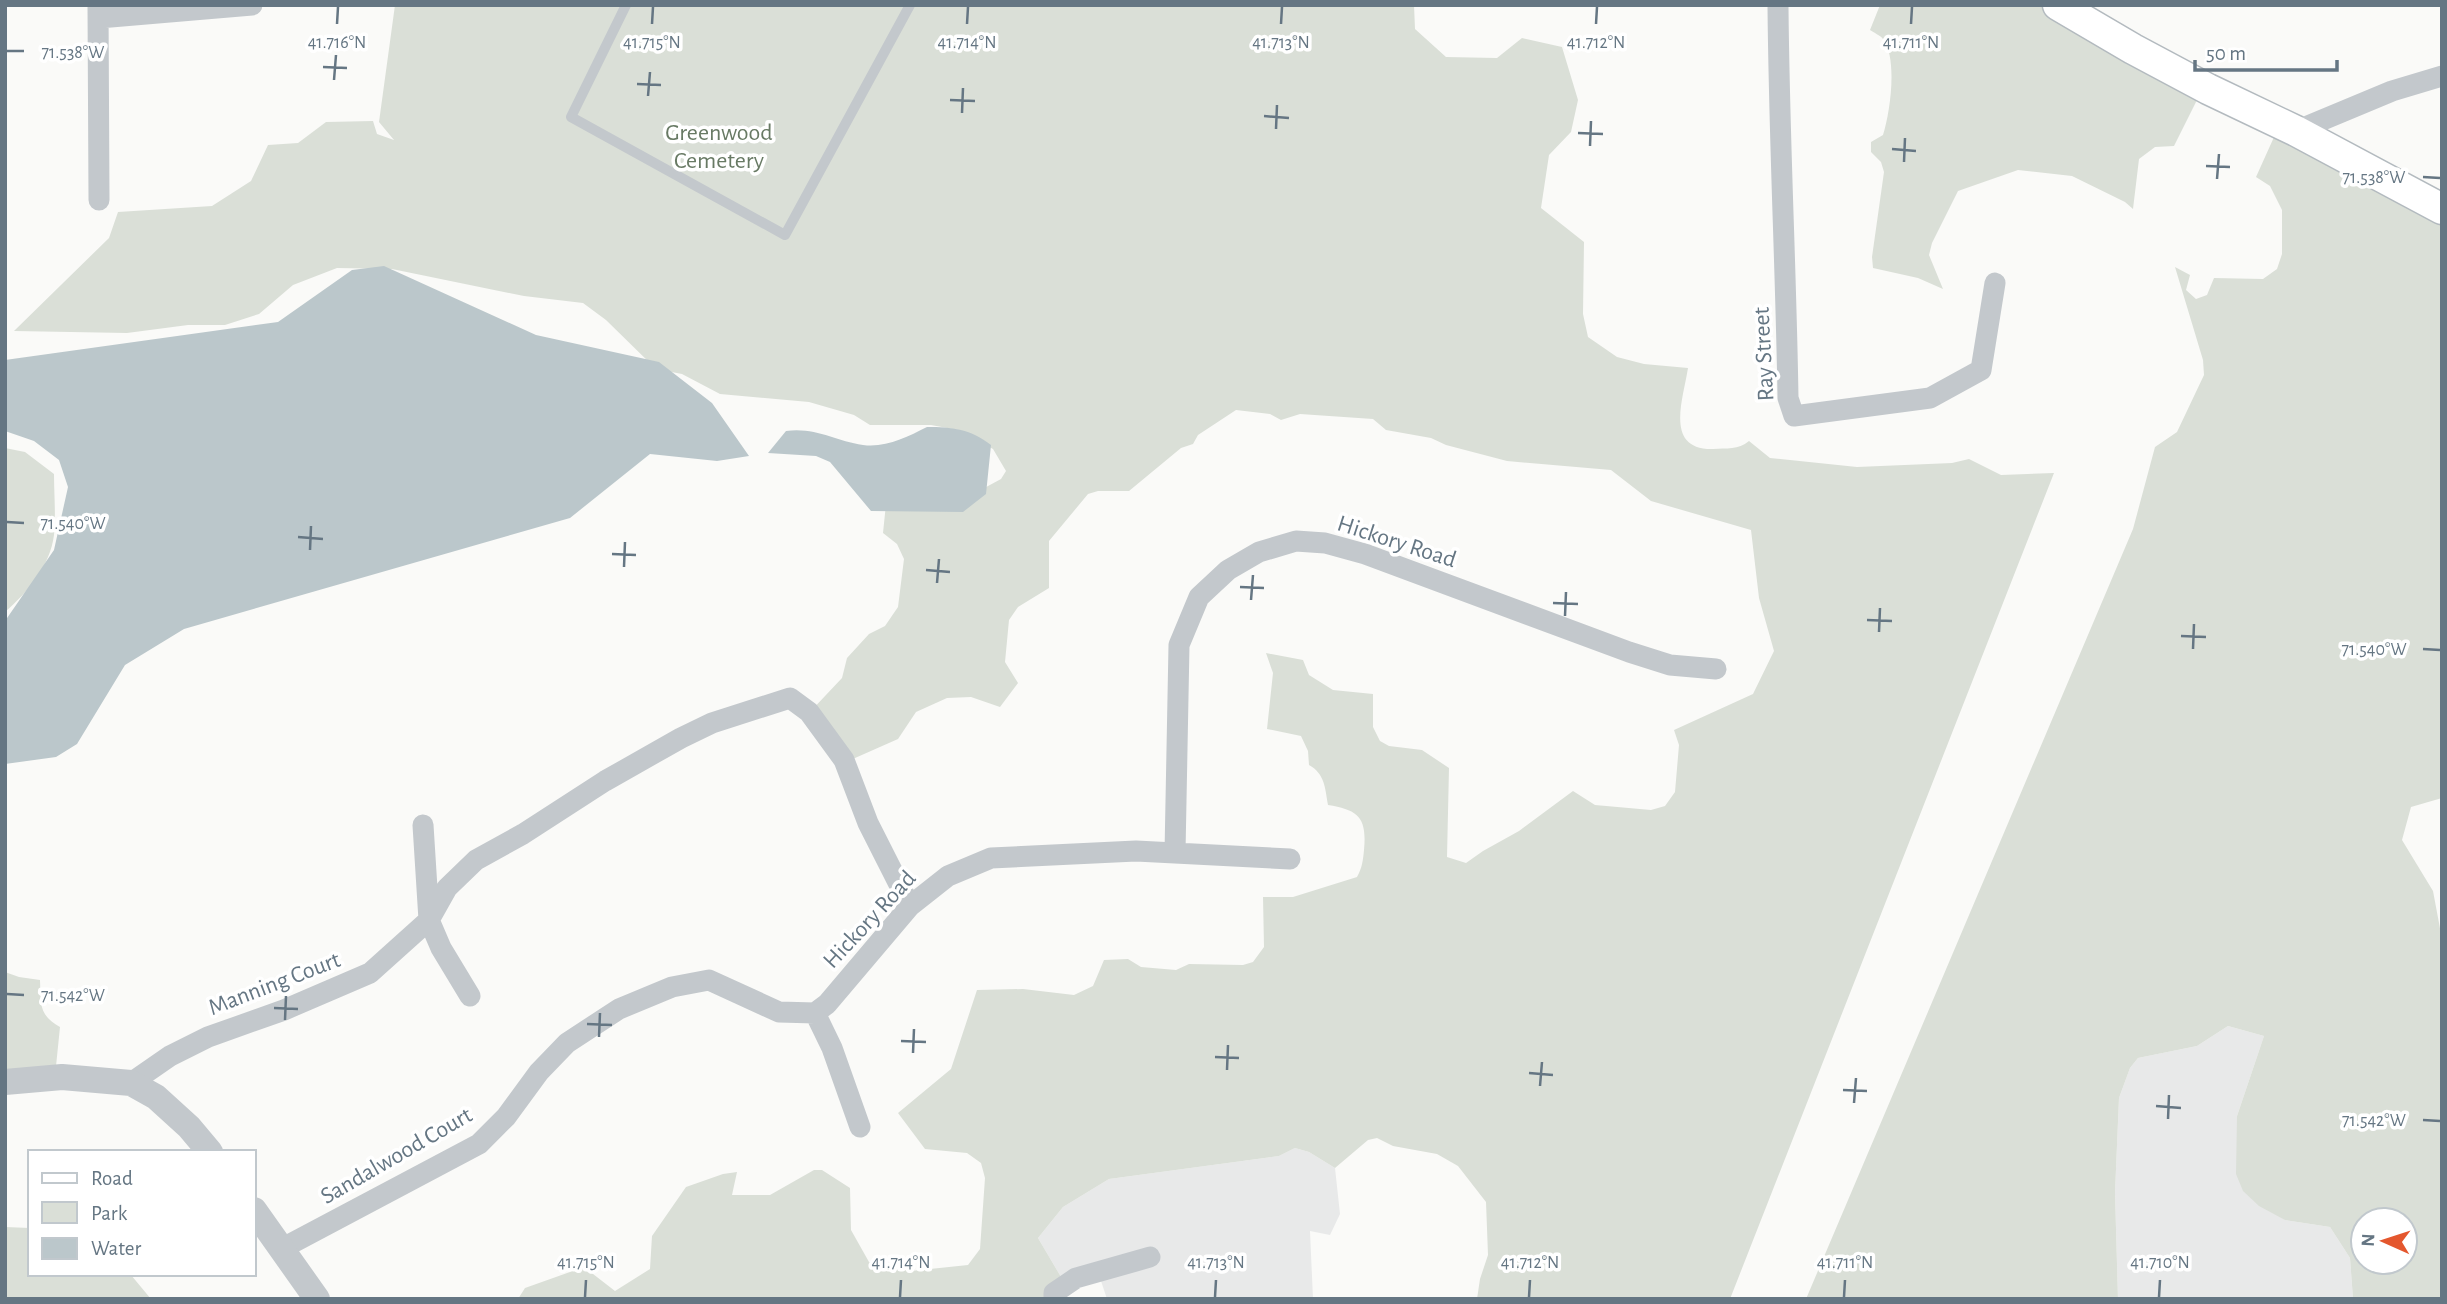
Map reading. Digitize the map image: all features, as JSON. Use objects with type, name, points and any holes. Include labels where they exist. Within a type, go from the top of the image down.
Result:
[{"type":"main road","points":[[2058,5],[2197,83],[2296,131],[2442,209]]},
{"type":"street","points":[[99,200],[98,12],[252,5]]},
{"type":"street","name":"Ray Street","points":[[1778,5],[1788,398],[1794,416],[1930,398],[1981,370],[1995,283]]},
{"type":"street","points":[[2296,131],[2392,91],[2442,76]]},
{"type":"street","name":"Hickory Road","points":[[1175,853],[1179,645],[1199,597],[1228,570],[1259,552],[1296,541],[1325,543],[1365,554],[1629,652],[1670,665],[1716,669]]},
{"type":"street","name":"Manning Court","points":[[131,1083],[170,1056],[208,1037],[284,1010],[370,973],[429,920],[447,888],[476,860],[523,834],[605,781],[712,723],[790,698],[808,712],[844,761],[868,823],[910,906]]},
{"type":"street","points":[[422,825],[429,920],[441,948],[470,996]]},
{"type":"street","name":"Hickory Road","points":[[816,1013],[827,1004],[910,906],[948,876],[991,858],[1136,851],[1290,859]]},
{"type":"street","name":"Sandalwood Court","points":[[281,1249],[479,1144],[506,1117],[539,1072],[568,1043],[619,1010],[672,987],[709,980],[779,1012],[816,1013]]},
{"type":"street","points":[[816,1013],[832,1048],[860,1126]]},
{"type":"street","points":[[5,1082],[62,1077],[131,1083],[156,1097],[189,1127],[208,1150]]},
{"type":"street","points":[[256,1213],[317,1299]]},
{"type":"street","points":[[1054,1299],[1054,1293],[1076,1278],[1150,1257]]},
{"type":"lane","points":[[626,5],[571,117],[785,235],[910,5]]},
{"type":"shaded area","points":[[2228,1026],[2264,1036],[2237,1116],[2285,1220],[2330,1227],[2349,1256],[2353,1299],[2118,1299],[2115,1193],[2119,1098],[2130,1068],[2138,1058],[2197,1046]]},
{"type":"shaded area","points":[[1295,1148],[1309,1152],[1335,1168],[1340,1214],[1330,1235],[1310,1231],[1313,1299],[1107,1299],[1098,1272],[1064,1282],[1038,1238],[1063,1207],[1109,1179],[1279,1156]]},
{"type":"green space","name":"Greenwood Cemetery","points":[[395,5],[1414,5],[1415,29],[1446,57],[1497,58],[1522,38],[1562,47],[1578,100],[1571,132],[1549,155],[1541,208],[1584,242],[1583,314],[1588,337],[1617,357],[1644,364],[1688,368],[1680,421],[1682,432],[1688,441],[1698,447],[1713,449],[1736,447],[1749,441],[1770,458],[1857,467],[1952,463],[1969,459],[2001,475],[2054,473],[1730,1299],[1477,1299],[1488,1255],[1486,1202],[1458,1166],[1437,1154],[1393,1146],[1377,1138],[1368,1140],[1335,1168],[1309,1152],[1295,1148],[1279,1156],[1109,1179],[1063,1207],[1038,1238],[1064,1282],[1053,1299],[518,1299],[525,1288],[584,1267],[615,1291],[650,1269],[652,1236],[686,1187],[737,1172],[732,1195],[770,1195],[814,1170],[822,1170],[850,1188],[851,1230],[869,1262],[879,1267],[911,1271],[968,1265],[980,1249],[985,1178],[981,1163],[967,1153],[925,1149],[898,1113],[951,1069],[977,990],[1023,989],[1074,995],[1093,986],[1104,960],[1128,959],[1141,967],[1176,970],[1189,964],[1243,965],[1253,962],[1264,947],[1263,897],[1293,897],[1357,877],[1359,874],[1365,839],[1359,817],[1347,810],[1328,805],[1323,782],[1309,765],[1308,751],[1301,736],[1267,729],[1273,673],[1266,653],[1303,660],[1309,675],[1333,690],[1373,694],[1373,727],[1380,741],[1389,746],[1422,750],[1449,768],[1447,857],[1466,863],[1519,831],[1573,791],[1595,805],[1651,810],[1665,806],[1675,792],[1679,745],[1674,730],[1753,694],[1774,651],[1759,598],[1751,530],[1651,501],[1611,470],[1507,461],[1446,445],[1431,438],[1386,430],[1373,419],[1300,414],[1281,420],[1270,414],[1236,410],[1198,435],[1193,444],[1181,448],[1129,491],[1098,491],[1088,494],[1049,541],[1049,588],[1018,607],[1009,620],[1005,662],[1018,683],[1000,707],[971,697],[947,698],[916,712],[898,739],[846,762],[809,713],[842,678],[847,658],[869,634],[885,626],[898,607],[904,559],[897,544],[883,533],[886,504],[951,506],[1001,479],[1006,471],[993,449],[958,430],[931,425],[870,425],[854,415],[809,402],[720,394],[682,374],[656,369],[606,320],[583,303],[524,296],[392,269],[337,268],[293,285],[259,314],[225,325],[188,325],[127,333],[14,331],[109,238],[118,212],[212,206],[251,181],[268,145],[298,143],[326,122],[373,121],[377,134],[394,140],[379,122]]},
{"type":"green space","points":[[1880,5],[2058,5],[2202,90],[2174,146],[2155,147],[2139,159],[2133,209],[2125,202],[2072,176],[2018,170],[1958,191],[1932,243],[1929,255],[1943,289],[1918,278],[1873,268],[1872,257],[1884,172],[1881,162],[1871,152],[1871,142],[1883,135],[1891,86],[1888,48],[1882,38],[1870,30]]},
{"type":"green space","points":[[2279,126],[2442,209],[2442,798],[2411,807],[2402,840],[2433,891],[2442,939],[2442,1299],[2353,1299],[2351,1276],[2419,1276],[2419,1206],[2349,1206],[2349,1256],[2330,1227],[2285,1220],[2259,1206],[2243,1191],[2236,1174],[2237,1116],[2264,1036],[2228,1026],[2197,1046],[2138,1058],[2130,1068],[2119,1098],[2115,1193],[2118,1299],[1806,1299],[2133,529],[2155,447],[2177,432],[2204,375],[2203,360],[2175,267],[2190,275],[2186,290],[2196,299],[2207,295],[2214,278],[2263,279],[2277,269],[2282,254],[2282,210],[2270,186],[2256,177]]},
{"type":"green space","points":[[5,448],[25,452],[54,474],[55,512],[52,546],[43,568],[30,587],[5,612]]},
{"type":"green space","points":[[5,972],[40,980],[44,1013],[60,1027],[55,1076],[5,1082]]},
{"type":"green space","points":[[5,1227],[28,1228],[28,1276],[132,1276],[151,1299],[5,1299]]},
{"type":"water","points":[[384,266],[536,335],[659,362],[712,403],[749,456],[717,461],[650,454],[570,518],[184,629],[125,665],[77,744],[56,757],[5,764],[5,621],[54,550],[68,487],[59,460],[34,441],[5,431],[5,360],[278,322],[352,270]]},
{"type":"water","points":[[927,427],[961,430],[976,435],[991,445],[986,494],[963,512],[871,511],[830,462],[816,456],[768,453],[786,431],[807,431],[863,445],[880,445]]}]
